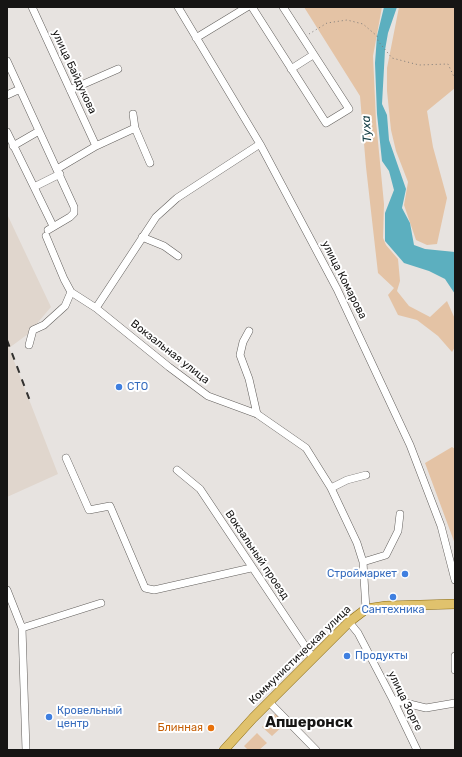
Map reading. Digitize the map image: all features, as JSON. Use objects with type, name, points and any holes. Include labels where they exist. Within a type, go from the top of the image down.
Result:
[{"type":"main road","name":"Коммунистическая улица","points":[[224,750],[269,702],[349,622],[366,608],[455,604]]},
{"type":"street","name":"улица Байдукова","points":[[32,7],[96,146]]},
{"type":"street","name":"улица Комарова","points":[[178,7],[260,144],[337,289],[410,444],[440,526],[455,580]]},
{"type":"street","points":[[196,38],[248,7]]},
{"type":"street","points":[[252,7],[326,123],[349,108],[283,7]]},
{"type":"street","points":[[291,69],[313,55]]},
{"type":"street","points":[[7,60],[74,207],[74,213],[70,217],[49,231]]},
{"type":"street","points":[[70,90],[118,69]]},
{"type":"street","points":[[7,96],[20,89]]},
{"type":"street","points":[[133,114],[135,128],[150,163]]},
{"type":"street","points":[[34,187],[96,146],[135,128]]},
{"type":"street","points":[[13,146],[39,131]]},
{"type":"street","points":[[7,132],[34,187],[71,292],[65,306],[44,325],[33,330],[29,345]]},
{"type":"street","points":[[96,308],[156,217],[177,198],[260,144]]},
{"type":"street","points":[[142,237],[164,246],[178,256]]},
{"type":"street","name":"Вокзальная улица","points":[[71,292],[96,308],[169,367],[208,396],[257,414],[306,448],[331,488],[357,542],[363,562],[366,608]]},
{"type":"street","points":[[249,331],[243,342],[240,355],[249,379],[257,414]]},
{"type":"street","points":[[66,458],[89,510],[110,506],[145,588],[154,590],[252,568]]},
{"type":"street","name":"Вокзальный проезд","points":[[177,470],[200,489],[313,658]]},
{"type":"street","points":[[331,488],[347,480],[366,475]]},
{"type":"street","points":[[363,562],[386,555],[398,531],[400,514]]},
{"type":"street","points":[[7,590],[22,628],[26,750]]},
{"type":"street","points":[[22,628],[101,603]]},
{"type":"street","name":"улица Зорге","points":[[349,622],[358,633],[417,750]]},
{"type":"street","points":[[454,656],[455,670]]},
{"type":"street","points":[[393,700],[426,708],[455,703]]},
{"type":"street","points":[[269,702],[316,750]]},
{"type":"path","points":[[302,37],[327,23],[347,20],[363,24],[377,36],[378,41],[392,58],[419,66],[448,64],[455,79]]},
{"type":"shaded area","points":[[304,7],[382,7],[373,56],[376,121],[384,204],[383,238],[386,245],[398,259],[400,281],[397,291],[409,306],[430,317],[447,301],[455,319],[455,347],[452,352],[438,336],[417,320],[398,315],[388,295],[394,288],[378,273],[366,167],[360,96]]},
{"type":"shaded area","points":[[399,7],[455,7],[455,88],[427,111],[433,147],[447,198],[437,244],[427,245],[416,240],[404,205],[408,182],[396,151],[391,130],[387,91],[387,68]]},
{"type":"shaded area","points":[[7,214],[51,307],[28,334],[9,348],[58,474],[7,497]]},
{"type":"shaded area","points":[[452,447],[455,449],[455,544],[425,463]]},
{"type":"shaded area","points":[[276,713],[286,723],[272,736],[262,727]]},
{"type":"shaded area","points":[[257,733],[267,743],[259,750],[248,750],[244,746]]},
{"type":"water","points":[[384,7],[397,7],[388,33],[385,50],[382,104],[387,115],[389,140],[406,189],[402,208],[410,223],[414,245],[425,249],[455,252],[455,294],[445,279],[429,271],[404,263],[385,241],[385,213],[394,190],[389,171],[382,161],[377,114],[375,63],[377,36]]},
{"type":"railway","points":[[7,340],[30,401]]},
{"type":"place","name":"СТО","points":[[119,387]]},
{"type":"place","name":"Строймаркет","points":[[405,574]]},
{"type":"place","name":"Сантехника","points":[[393,597]]},
{"type":"place","name":"Продукты","points":[[347,656]]},
{"type":"place","name":"Кровельный центр","points":[[49,717]]},
{"type":"place","name":"Блинная","points":[[211,728]]},
{"type":"district","name":"Апшеронск","points":[[309,723]]},
{"type":"water label","name":"Туха","points":[[367,129]]}]
